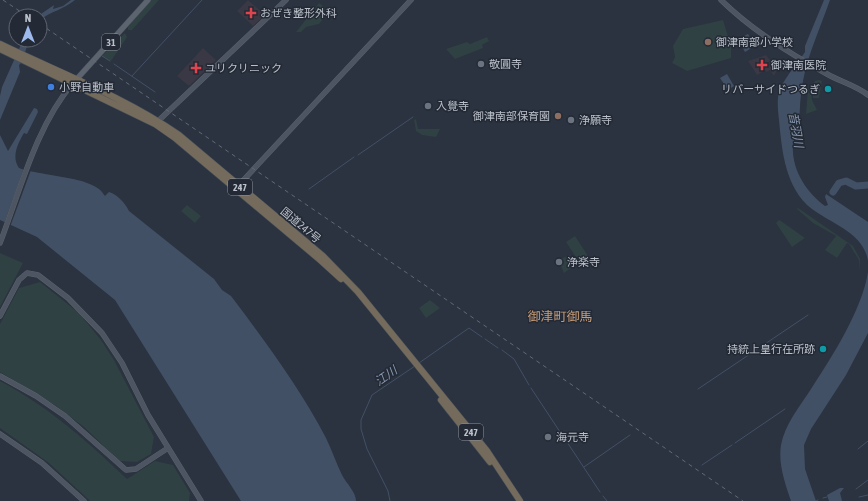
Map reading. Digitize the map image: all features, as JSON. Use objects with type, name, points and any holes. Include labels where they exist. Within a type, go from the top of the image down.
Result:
[{"type":"highway","name":"国道247号","points":[[0,44],[17,55],[75,81],[157,122],[179,135],[336,269],[358,292],[488,459],[516,501]]},
{"type":"highway","name":"国道247号","points":[[0,49],[17,55]]},
{"type":"highway","name":"国道247号","points":[[157,122],[332,270],[356,295],[487,450],[520,501]]},
{"type":"main road","name":"31","points":[[75,81],[148,0]]},
{"type":"street","points":[[157,122],[286,0]]},
{"type":"street","points":[[238,186],[411,0]]},
{"type":"street","points":[[721,0],[744,22],[787,52],[830,76],[851,83],[868,95]]},
{"type":"street","points":[[0,244],[36,148],[52,114],[75,81]]},
{"type":"street","points":[[0,316],[24,273],[33,273],[38,275],[68,298],[96,326],[115,352],[145,410],[201,501]]},
{"type":"street","points":[[0,376],[36,396],[65,416],[126,470],[136,469],[168,448]]},
{"type":"street","points":[[0,434],[42,463],[84,501]]},
{"type":"shaded area","points":[[150,0],[159,0],[132,30],[128,30],[128,27]]},
{"type":"shaded area","name":"おぜき整形外科","points":[[248,0],[265,15],[253,26],[237,11]]},
{"type":"shaded area","points":[[319,3],[330,11],[319,24],[306,27],[301,32],[296,32]]},
{"type":"shaded area","points":[[723,20],[731,46],[731,58],[687,71],[672,63],[675,57],[673,46],[683,29]]},
{"type":"shaded area","points":[[125,33],[127,37],[111,61],[102,56]]},
{"type":"shaded area","points":[[487,37],[489,41],[482,45],[483,48],[455,59],[446,49],[467,42],[470,44]]},
{"type":"shaded area","name":"ユリクリニック","points":[[203,48],[216,60],[189,86],[177,76]]},
{"type":"shaded area","name":"御津南医院","points":[[766,55],[777,70],[774,76],[770,70],[766,72],[765,70],[757,75],[748,61]]},
{"type":"shaded area","points":[[815,81],[822,81],[819,98],[813,98],[812,88]]},
{"type":"shaded area","points":[[808,88],[811,90],[812,100],[817,110],[806,114]]},
{"type":"shaded area","points":[[416,119],[418,129],[440,129],[436,137],[422,135],[416,131],[414,120]]},
{"type":"shaded area","points":[[187,205],[201,216],[195,223],[181,211]]},
{"type":"shaded area","points":[[798,208],[853,246],[860,259],[860,273],[859,260],[849,244],[847,243],[837,258],[825,250],[836,236],[838,237],[813,223],[797,209]]},
{"type":"shaded area","points":[[779,220],[805,238],[792,247],[776,223]]},
{"type":"shaded area","points":[[575,236],[592,262],[583,268],[566,242]]},
{"type":"shaded area","points":[[0,253],[23,263],[0,307]]},
{"type":"shaded area","points":[[570,255],[573,262],[569,266],[571,268],[564,273],[558,260]]},
{"type":"shaded area","points":[[40,282],[79,313],[101,340],[114,360],[154,437],[151,454],[137,462],[119,461],[84,427],[56,406],[0,372],[0,324],[19,288]]},
{"type":"shaded area","points":[[430,300],[440,308],[426,318],[419,308]]},
{"type":"shaded area","points":[[0,381],[35,402],[67,426],[127,479],[155,461],[173,465],[190,493],[189,501],[90,501],[49,463],[0,428]]},
{"type":"water","points":[[71,0],[75,0],[48,14],[48,9],[54,5],[53,9],[63,6]]},
{"type":"water","name":"音羽川","points":[[824,0],[830,0],[811,50],[805,71],[802,86],[799,126],[793,144],[794,162],[806,187],[825,206],[828,205],[825,197],[826,194],[868,222],[868,261],[865,251],[854,236],[812,209],[803,200],[790,180],[786,168],[780,132],[778,108],[779,90],[805,52],[805,46]]},
{"type":"water","points":[[748,34],[755,46],[745,52],[738,39]]},
{"type":"water","points":[[19,48],[26,48],[22,62],[19,65],[20,72],[0,120],[0,96],[2,87]]},
{"type":"water","points":[[727,74],[734,86],[728,90],[720,78]]},
{"type":"water","points":[[34,108],[37,109],[38,112],[27,134],[24,133],[16,150],[15,155],[19,168],[82,181],[99,189],[105,196],[109,192],[112,193],[121,200],[129,211],[214,279],[222,290],[231,296],[305,401],[326,438],[344,478],[353,491],[356,501],[241,501],[115,300],[37,237],[0,220],[0,135],[8,151]]},
{"type":"water","points":[[868,272],[868,333],[846,375],[811,429],[804,445],[805,469],[816,501],[791,501],[784,480],[780,459],[783,437],[793,416],[828,363],[845,333],[860,302]]},
{"type":"water","points":[[840,488],[844,488],[840,493],[842,501],[829,501],[827,495]]},
{"type":"pier","points":[[24,168],[31,170],[10,227],[4,224]]},
{"type":"waterway","points":[[132,76],[202,0]]},
{"type":"waterway","points":[[102,56],[110,61]]},
{"type":"waterway","points":[[114,64],[155,92]]},
{"type":"waterway","points":[[358,155],[413,117]]},
{"type":"waterway","points":[[309,189],[354,157]]},
{"type":"waterway","points":[[833,192],[839,183],[846,181],[856,186],[868,185]]},
{"type":"waterway","points":[[698,389],[808,315]]},
{"type":"waterway","name":"江川","points":[[419,363],[469,328],[482,337]]},
{"type":"waterway","points":[[485,339],[498,348]]},
{"type":"waterway","points":[[502,350],[514,359],[529,385]]},
{"type":"waterway","name":"江川","points":[[390,501],[388,491],[367,449],[361,429],[361,420],[372,395],[415,366]]},
{"type":"waterway","points":[[531,388],[564,438]]},
{"type":"waterway","points":[[735,443],[785,409]]},
{"type":"waterway","points":[[584,467],[630,435]]},
{"type":"waterway","points":[[858,449],[868,441]]},
{"type":"waterway","points":[[567,442],[600,492]]},
{"type":"waterway","points":[[702,465],[732,445]]},
{"type":"waterway","points":[[856,489],[868,480]]},
{"type":"waterway","points":[[859,497],[868,495]]},
{"type":"waterway","points":[[603,496],[607,501]]},
{"type":"waterway","points":[[823,498],[827,497]]},
{"type":"railway","points":[[3,0],[15,8]]},
{"type":"railway","points":[[48,29],[743,501]]},
{"type":"place","name":"おぜき整形外科","points":[[251,13]]},
{"type":"place","name":"御津南部小学校","points":[[708,42]]},
{"type":"place","name":"敬圓寺","points":[[481,64]]},
{"type":"place","name":"御津南医院","points":[[762,65]]},
{"type":"place","name":"ユリクリニック","points":[[196,68]]},
{"type":"place","name":"小野自動車","points":[[51,87]]},
{"type":"place","name":"リバーサイドつるぎ","points":[[828,89]]},
{"type":"place","name":"入覺寺","points":[[428,106]]},
{"type":"place","name":"御津南部保育園","points":[[558,116]]},
{"type":"place","name":"浄願寺","points":[[571,120]]},
{"type":"place","name":"浄楽寺","points":[[559,262]]},
{"type":"place","name":"持統上皇行在所跡","points":[[823,349]]},
{"type":"place","name":"海元寺","points":[[548,437]]},
{"type":"district","name":"御津町御馬","points":[[560,316]]}]
